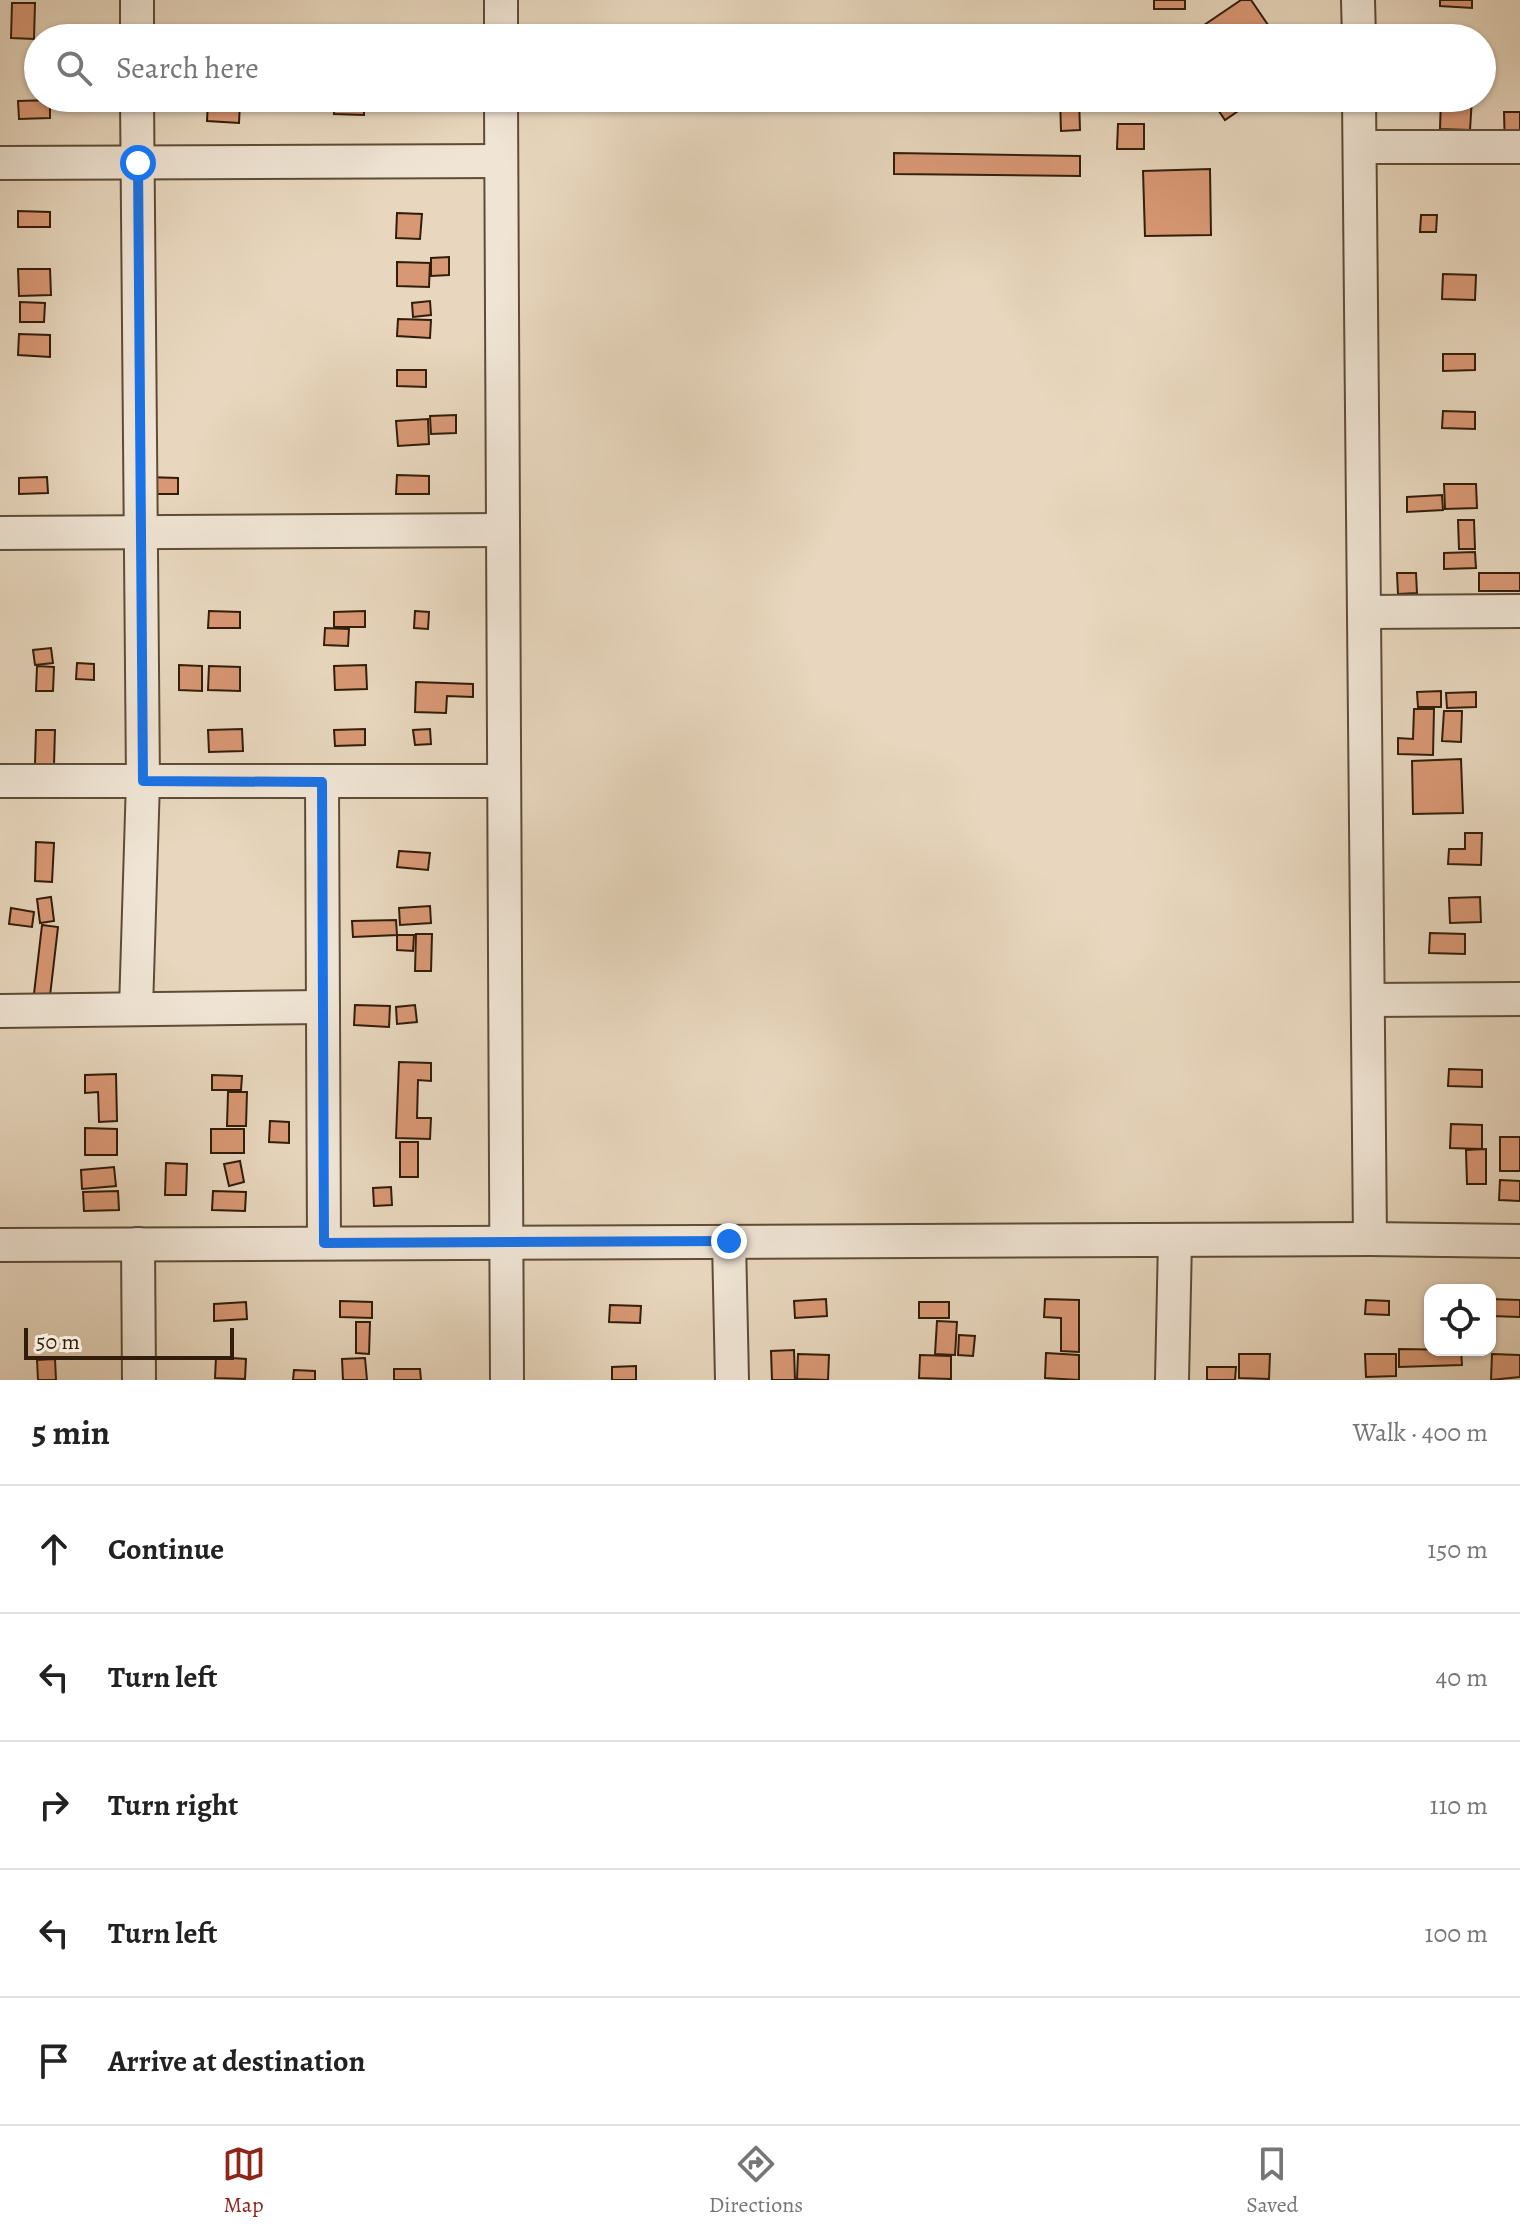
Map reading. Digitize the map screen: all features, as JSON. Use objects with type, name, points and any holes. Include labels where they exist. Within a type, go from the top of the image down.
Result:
[{"type":"street","points":[[137,0],[137,24]]},
{"type":"street","points":[[501,0],[501,24]]},
{"type":"street","points":[[1358,0],[1359,24]]},
{"type":"street","points":[[136,1009],[143,781],[137,112]]},
{"type":"street","points":[[501,112],[507,1380]]},
{"type":"street","points":[[1359,112],[1370,1239]]},
{"type":"street","points":[[1360,147],[1520,147]]},
{"type":"street","points":[[0,163],[501,161]]},
{"type":"street","points":[[0,533],[503,530]]},
{"type":"street","points":[[1364,612],[1520,611]]},
{"type":"street","points":[[0,781],[504,781]]},
{"type":"street","points":[[322,782],[324,1243]]},
{"type":"street","points":[[1368,1000],[1520,999]]},
{"type":"street","points":[[0,1011],[323,1007]]},
{"type":"street","points":[[1172,1380],[1175,1240]]},
{"type":"street","points":[[729,1241],[732,1380]]},
{"type":"street","points":[[0,1245],[1520,1241]]},
{"type":"street","points":[[138,1244],[139,1380]]},
{"type":"building","points":[[1154,0],[1185,0],[1185,9],[1154,9]]},
{"type":"building","points":[[1241,0],[1251,0],[1267,24],[1206,24]]},
{"type":"building","points":[[1440,0],[1472,0],[1472,8],[1440,6]]},
{"type":"building","points":[[12,3],[35,3],[34,24],[24,24],[24,39],[11,38]]},
{"type":"building","points":[[18,101],[24,101],[24,112],[50,112],[50,118],[19,119]]},
{"type":"building","points":[[207,112],[240,112],[239,123],[207,121]]},
{"type":"building","points":[[334,112],[364,112],[364,115]]},
{"type":"building","points":[[1060,112],[1079,112],[1080,130],[1061,131]]},
{"type":"building","points":[[1220,112],[1237,112],[1225,120]]},
{"type":"building","points":[[1441,112],[1471,112],[1470,130],[1440,129]]},
{"type":"building","points":[[1504,112],[1520,112],[1520,149],[1505,150]]},
{"type":"building","points":[[1118,124],[1144,124],[1144,149],[1117,149]]},
{"type":"building","points":[[894,153],[1080,156],[1080,176],[894,174]]},
{"type":"building","points":[[1210,169],[1211,235],[1145,236],[1143,171]]},
{"type":"building","points":[[18,211],[50,212],[50,227],[18,227]]},
{"type":"building","points":[[397,213],[422,214],[420,239],[396,238]]},
{"type":"building","points":[[1421,215],[1437,215],[1436,232],[1420,232]]},
{"type":"building","points":[[449,257],[449,275],[431,276],[431,258]]},
{"type":"building","points":[[397,262],[430,263],[429,287],[397,286]]},
{"type":"building","points":[[18,269],[50,269],[51,295],[19,296]]},
{"type":"building","points":[[1443,274],[1476,275],[1475,300],[1442,299]]},
{"type":"building","points":[[430,301],[431,315],[413,317],[412,303]]},
{"type":"building","points":[[20,302],[45,303],[44,322],[20,322]]},
{"type":"building","points":[[398,319],[431,320],[430,338],[397,336]]},
{"type":"building","points":[[19,334],[50,335],[50,357],[18,355]]},
{"type":"building","points":[[1443,354],[1475,354],[1475,370],[1443,371]]},
{"type":"building","points":[[397,370],[426,370],[426,387],[397,386]]},
{"type":"building","points":[[1443,411],[1475,412],[1475,429],[1442,428]]},
{"type":"building","points":[[456,415],[456,433],[431,434],[430,416]]},
{"type":"building","points":[[428,419],[429,444],[398,446],[396,421]]},
{"type":"building","points":[[397,475],[429,476],[429,494],[396,494]]},
{"type":"building","points":[[47,477],[48,493],[19,494],[19,478]]},
{"type":"building","points":[[146,477],[178,478],[178,494],[146,494]]},
{"type":"building","points":[[1444,484],[1476,484],[1477,508],[1445,509]]},
{"type":"building","points":[[1442,495],[1443,510],[1407,512],[1407,497]]},
{"type":"building","points":[[1458,520],[1474,520],[1475,549],[1459,549]]},
{"type":"building","points":[[1475,552],[1476,568],[1444,569],[1444,553]]},
{"type":"building","points":[[1397,573],[1416,573],[1417,593],[1398,594]]},
{"type":"building","points":[[1479,573],[1520,573],[1520,591],[1479,591]]},
{"type":"building","points":[[209,611],[240,612],[240,628],[208,628]]},
{"type":"building","points":[[365,611],[365,627],[334,627],[334,612]]},
{"type":"building","points":[[415,611],[429,612],[428,629],[414,628]]},
{"type":"building","points":[[325,628],[349,629],[348,646],[324,645]]},
{"type":"building","points":[[51,648],[53,663],[35,665],[33,650]]},
{"type":"building","points":[[77,663],[94,664],[94,680],[76,679]]},
{"type":"building","points":[[179,665],[202,666],[202,691],[179,690]]},
{"type":"building","points":[[366,665],[367,689],[335,690],[334,666]]},
{"type":"building","points":[[37,666],[54,667],[53,691],[36,691]]},
{"type":"building","points":[[209,666],[240,667],[240,691],[208,690]]},
{"type":"building","points":[[416,682],[473,684],[473,697],[447,696],[446,713],[415,712]]},
{"type":"building","points":[[1441,691],[1441,707],[1418,707],[1417,692]]},
{"type":"building","points":[[1476,692],[1476,707],[1447,708],[1446,693]]},
{"type":"building","points":[[1414,709],[1434,709],[1433,755],[1398,754],[1398,738],[1413,739]]},
{"type":"building","points":[[1444,711],[1462,711],[1461,742],[1442,741]]},
{"type":"building","points":[[242,729],[243,751],[209,752],[208,730]]},
{"type":"building","points":[[365,729],[365,745],[335,746],[334,730]]},
{"type":"building","points":[[430,729],[431,744],[415,745],[413,730]]},
{"type":"building","points":[[36,730],[55,730],[54,765],[35,764]]},
{"type":"building","points":[[1461,759],[1463,813],[1413,814],[1412,761]]},
{"type":"building","points":[[1465,833],[1482,833],[1481,865],[1448,864],[1449,849],[1465,849]]},
{"type":"building","points":[[36,842],[54,843],[52,882],[35,881]]},
{"type":"building","points":[[399,851],[430,853],[428,870],[397,867]]},
{"type":"building","points":[[51,897],[54,921],[40,923],[37,899]]},
{"type":"building","points":[[1480,897],[1481,922],[1450,923],[1449,898]]},
{"type":"building","points":[[430,906],[431,923],[400,925],[399,908]]},
{"type":"building","points":[[11,908],[34,912],[32,927],[9,924]]},
{"type":"building","points":[[396,920],[397,935],[353,937],[352,921]]},
{"type":"building","points":[[42,925],[58,927],[50,996],[34,994]]},
{"type":"building","points":[[1430,933],[1465,934],[1465,954],[1429,953]]},
{"type":"building","points":[[416,934],[432,934],[431,971],[415,971]]},
{"type":"building","points":[[397,935],[414,935],[413,951],[397,950]]},
{"type":"building","points":[[355,1005],[390,1006],[389,1027],[354,1025]]},
{"type":"building","points":[[415,1005],[417,1022],[397,1024],[396,1007]]},
{"type":"building","points":[[399,1062],[431,1063],[431,1081],[418,1080],[417,1118],[431,1118],[430,1139],[396,1138]]},
{"type":"building","points":[[1449,1069],[1482,1070],[1482,1087],[1448,1086]]},
{"type":"building","points":[[116,1074],[117,1121],[99,1122],[98,1092],[85,1093],[85,1075]]},
{"type":"building","points":[[212,1075],[242,1076],[241,1090],[212,1090]]},
{"type":"building","points":[[228,1092],[247,1092],[246,1126],[227,1126]]},
{"type":"building","points":[[270,1121],[289,1122],[289,1143],[269,1142]]},
{"type":"building","points":[[1451,1124],[1482,1125],[1482,1149],[1450,1148]]},
{"type":"building","points":[[85,1128],[117,1129],[117,1155],[85,1155]]},
{"type":"building","points":[[211,1129],[244,1129],[244,1153],[211,1153]]},
{"type":"building","points":[[1500,1137],[1520,1137],[1520,1171],[1500,1171]]},
{"type":"building","points":[[400,1142],[418,1142],[418,1177],[400,1177]]},
{"type":"building","points":[[1486,1149],[1486,1184],[1467,1184],[1466,1150]]},
{"type":"building","points":[[240,1161],[244,1182],[229,1186],[224,1164]]},
{"type":"building","points":[[166,1163],[187,1164],[186,1195],[165,1195]]},
{"type":"building","points":[[114,1167],[116,1186],[82,1189],[81,1170]]},
{"type":"building","points":[[1500,1180],[1520,1181],[1520,1201],[1499,1200]]},
{"type":"building","points":[[391,1187],[392,1205],[374,1206],[373,1188]]},
{"type":"building","points":[[118,1191],[119,1210],[84,1211],[83,1192]]},
{"type":"building","points":[[213,1191],[246,1192],[245,1211],[212,1210]]},
{"type":"building","points":[[826,1299],[827,1316],[795,1318],[794,1301]]},
{"type":"building","points":[[1045,1299],[1079,1300],[1079,1352],[1061,1351],[1061,1318],[1044,1317]]},
{"type":"building","points":[[1496,1299],[1520,1300],[1520,1317],[1496,1316]]},
{"type":"building","points":[[1366,1300],[1389,1301],[1389,1315],[1365,1314]]},
{"type":"building","points":[[340,1301],[372,1302],[372,1318],[340,1317]]},
{"type":"building","points":[[246,1302],[247,1319],[214,1321],[214,1304]]},
{"type":"building","points":[[919,1302],[949,1302],[949,1318],[919,1318]]},
{"type":"building","points":[[610,1305],[641,1306],[640,1323],[609,1322]]},
{"type":"building","points":[[937,1321],[957,1322],[955,1355],[935,1354]]},
{"type":"building","points":[[356,1322],[370,1322],[369,1354],[356,1353]]},
{"type":"building","points":[[959,1335],[975,1336],[973,1356],[958,1355]]},
{"type":"building","points":[[1399,1349],[1424,1349],[1424,1356],[1461,1356],[1462,1365],[1399,1367]]},
{"type":"building","points":[[794,1350],[795,1380],[772,1380],[771,1351]]},
{"type":"building","points":[[1046,1353],[1079,1355],[1079,1380],[1045,1378]]},
{"type":"building","points":[[798,1354],[829,1355],[828,1380],[797,1379]]},
{"type":"building","points":[[1239,1354],[1270,1354],[1269,1379],[1239,1378]]},
{"type":"building","points":[[1365,1354],[1396,1354],[1396,1376],[1366,1377]]},
{"type":"building","points":[[920,1355],[951,1356],[951,1379],[919,1378]]},
{"type":"building","points":[[1520,1355],[1520,1377],[1491,1380],[1492,1356]]},
{"type":"building","points":[[216,1357],[246,1359],[245,1379],[215,1378]]},
{"type":"building","points":[[365,1358],[367,1380],[343,1380],[342,1359]]},
{"type":"building","points":[[55,1359],[56,1380],[38,1380],[37,1360]]},
{"type":"building","points":[[636,1366],[636,1380],[612,1380],[612,1367]]},
{"type":"building","points":[[1207,1367],[1236,1367],[1235,1380],[1207,1380]]},
{"type":"building","points":[[394,1369],[420,1369],[421,1380],[394,1380]]},
{"type":"building","points":[[294,1370],[315,1371],[315,1380],[293,1380]]},
{"type":"route","points":[[138,163],[143,781],[322,782],[324,1243],[729,1241]]}]
